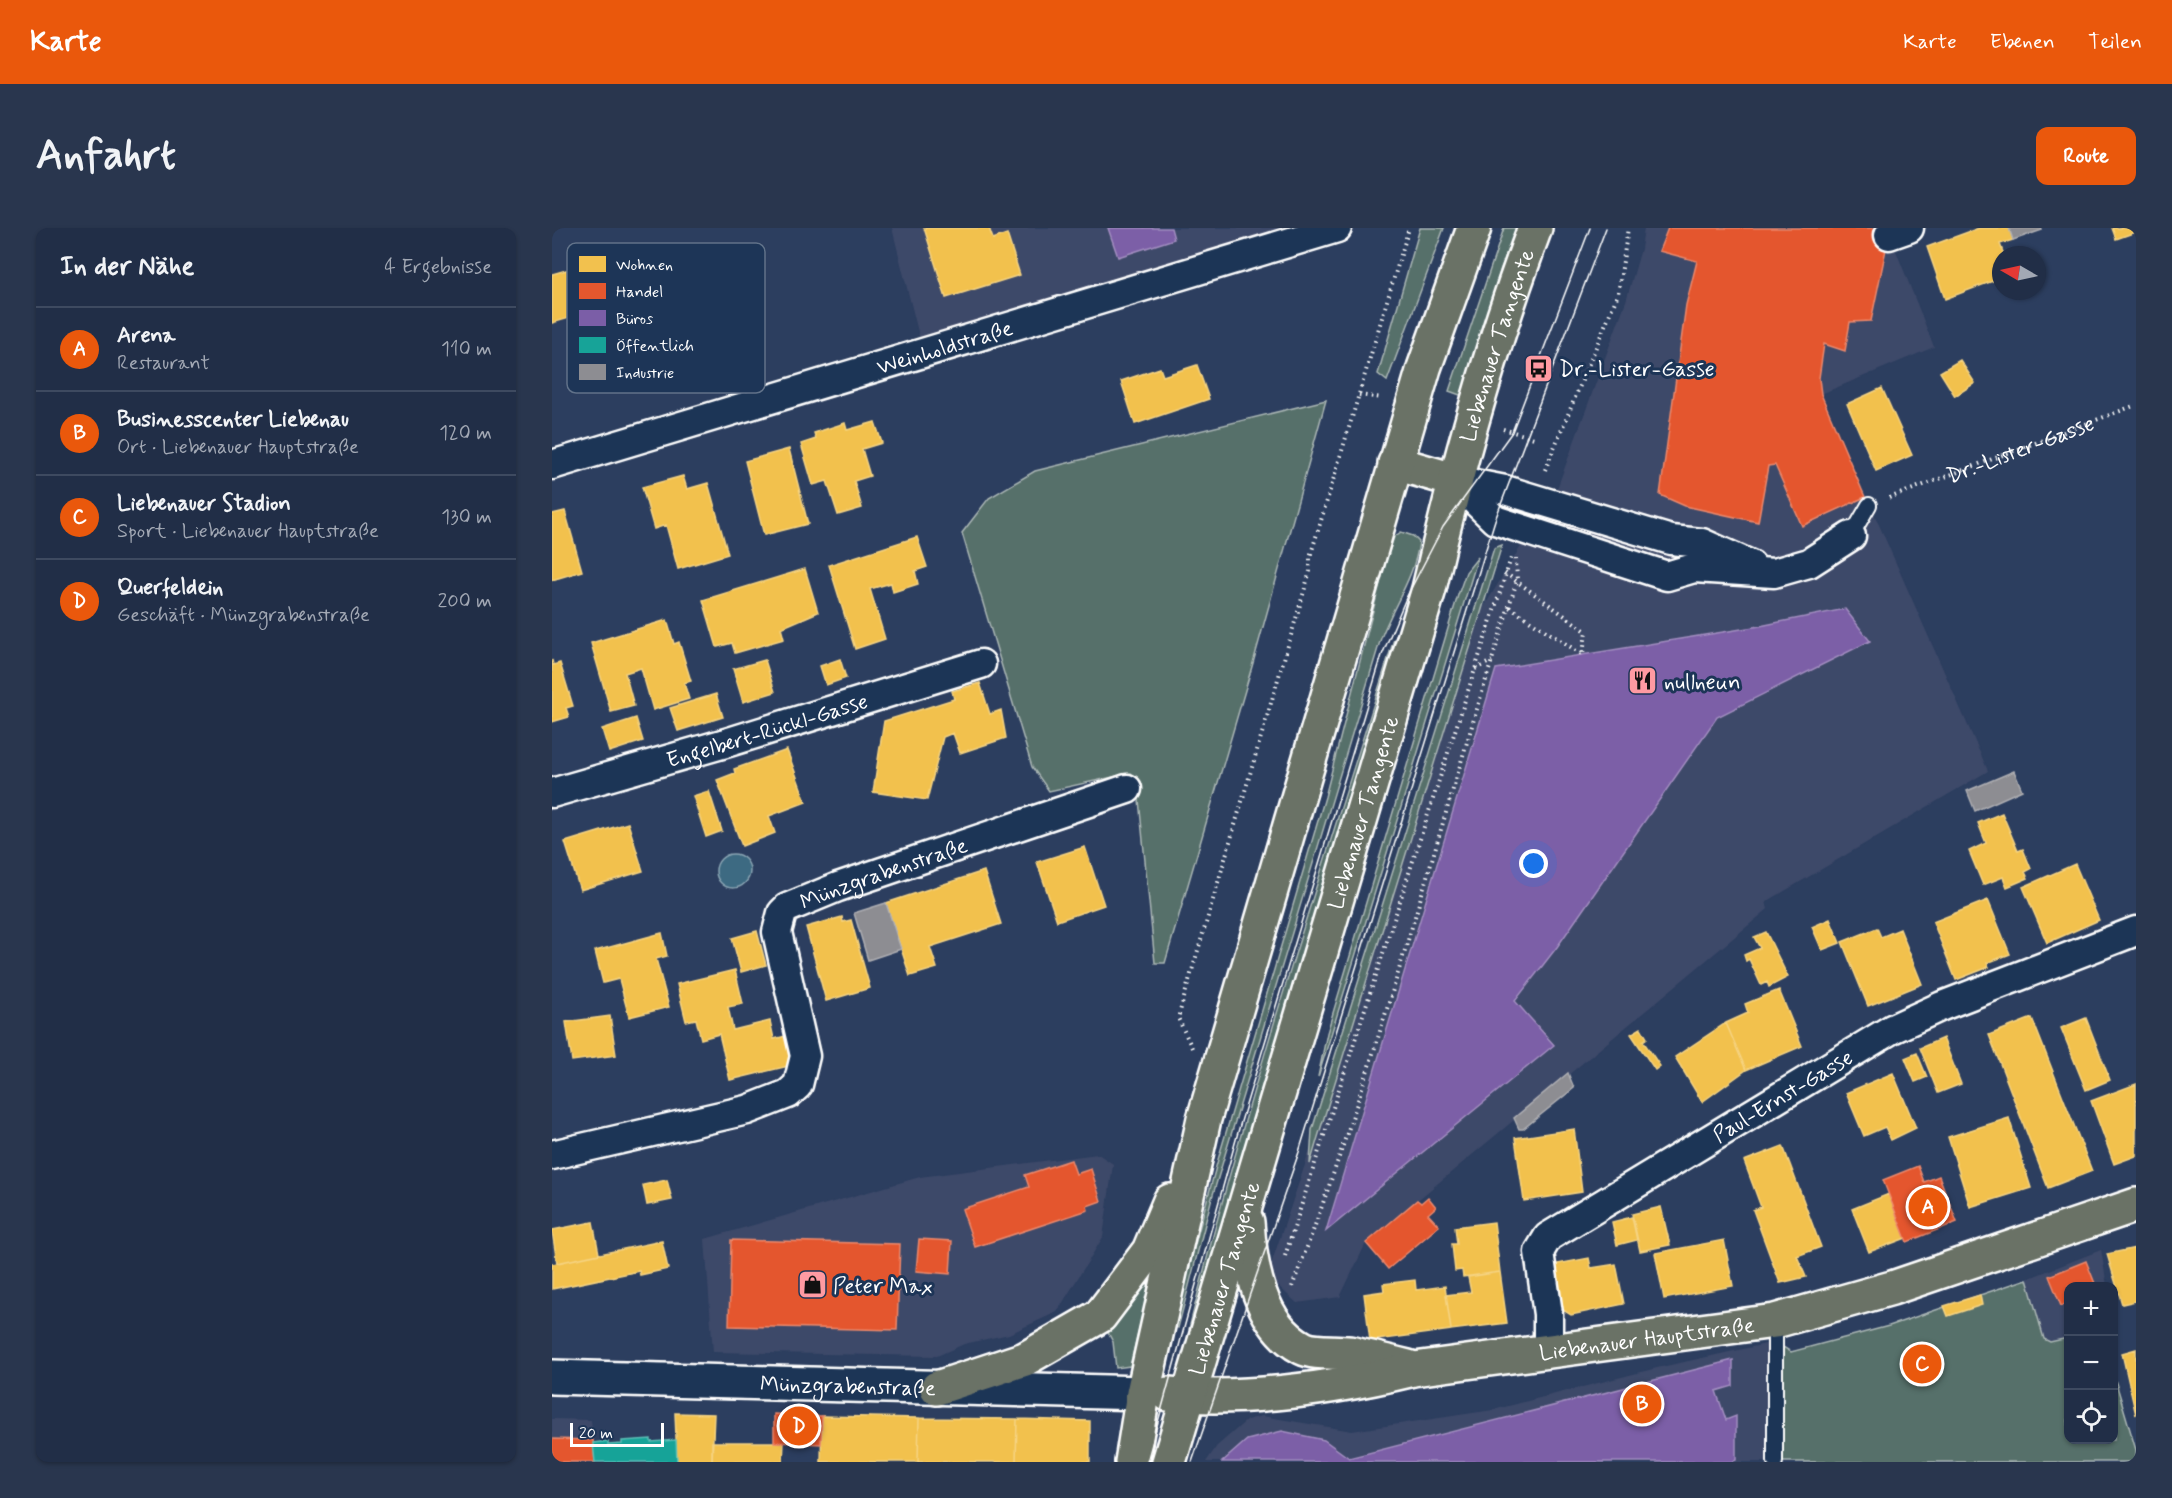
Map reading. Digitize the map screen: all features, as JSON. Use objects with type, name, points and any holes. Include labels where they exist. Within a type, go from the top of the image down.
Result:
[{"type":"main road","points":[[1132,1462],[1143,1393],[1204,1119],[1395,463],[1424,368],[1474,228]]},
{"type":"main road","name":"Liebenauer Tangente","points":[[1169,1462],[1429,589],[1454,480],[1535,228]]},
{"type":"main road","points":[[1395,463],[1454,480]]},
{"type":"main road","points":[[937,1388],[1025,1359],[1100,1316],[1149,1251],[1204,1119]]},
{"type":"main road","points":[[1246,1202],[1250,1260],[1272,1319],[1284,1335],[1305,1349],[1347,1353],[1414,1369]]},
{"type":"main road","name":"Liebenauer Hauptstraße","points":[[1143,1393],[1190,1396],[1259,1393],[1360,1382],[1414,1369],[1775,1321],[1892,1288],[2136,1205]]},
{"type":"main road","name":"Münzgrabenstraße","points":[[552,1377],[1143,1393]]},
{"type":"street","name":"Weinholdstraße","points":[[552,465],[1337,228]]},
{"type":"street","points":[[1454,480],[1505,490],[1671,540],[1702,543],[1762,570],[1774,573],[1809,562],[1851,536]]},
{"type":"street","name":"Engelbert-Rückl-Gasse","points":[[552,793],[729,742],[981,664]]},
{"type":"street","name":"Münzgrabenstraße","points":[[552,1155],[747,1110],[788,1094],[798,1085],[805,1056],[777,932],[782,913],[787,908],[838,887],[1127,789]]},
{"type":"street","name":"Paul-Ernst-Gasse","points":[[1548,1350],[1548,1314],[1539,1252],[1548,1237],[1892,1029],[1942,1006],[2136,931]]},
{"type":"lane","points":[[1851,536],[1869,505]]},
{"type":"lane","points":[[1774,1462],[1775,1321]]},
{"type":"path","points":[[1192,1049],[1178,1018],[1409,228]]},
{"type":"path","points":[[1543,474],[1618,294],[1628,228]]},
{"type":"path","points":[[1359,395],[1388,399]]},
{"type":"path","name":"Dr.-Lister-Gasse","points":[[1869,505],[2136,405]]},
{"type":"path","points":[[1504,429],[1534,438]]},
{"type":"path","points":[[1285,1266],[1285,1257],[1515,546],[1517,581],[1331,1183],[1288,1296]]},
{"type":"path","points":[[1505,573],[1586,631],[1583,655],[1509,607]]},
{"type":"path","points":[[1474,669],[1492,661]]},
{"type":"shaded area","points":[[892,228],[1337,228],[923,352]]},
{"type":"shaded area","points":[[1644,228],[1887,228],[1934,347],[1821,394],[1988,771],[1766,902],[1768,909],[1366,1243],[1340,1297],[1297,1303],[1267,1276],[1324,1109],[1474,623],[1558,486],[1626,301],[1641,249]]},
{"type":"shaded area","points":[[733,854],[745,859],[750,871],[745,883],[733,888],[721,883],[716,871],[721,859]]},
{"type":"shaded area","points":[[1098,1154],[1113,1164],[1103,1237],[1057,1312],[1009,1334],[964,1344],[937,1356],[713,1352],[705,1239],[920,1177]]},
{"type":"shaded area","points":[[2101,1250],[2106,1282],[2064,1282],[2064,1339],[2050,1342],[2044,1339],[2027,1279]]},
{"type":"shaded area","points":[[1775,1342],[1775,1462],[1206,1462],[1217,1446],[1247,1420],[1262,1416],[1352,1431],[1493,1410],[1657,1368]]},
{"type":"shaded area","points":[[552,1419],[591,1420],[595,1462],[552,1462]]},
{"type":"green space","points":[[1420,228],[1444,228],[1387,381],[1378,374]]},
{"type":"green space","points":[[1504,228],[1518,228],[1501,268],[1463,396],[1449,391]]},
{"type":"green space","points":[[1326,400],[1253,663],[1165,963],[1155,963],[1137,779],[1131,773],[1049,791],[1032,767],[962,533],[989,498],[1035,471]]},
{"type":"green space","points":[[1401,532],[1413,536],[1419,542],[1417,555],[1381,638],[1211,1201],[1178,1328],[1173,1326],[1217,1163],[1325,797],[1385,564],[1394,537]]},
{"type":"green space","points":[[1502,545],[1310,1164],[1312,1130],[1494,548]]},
{"type":"green space","points":[[1478,557],[1318,1077],[1327,1033],[1458,595],[1466,572]]},
{"type":"green space","points":[[1397,637],[1192,1330],[1189,1329],[1211,1242],[1260,1069],[1394,639]]},
{"type":"green space","points":[[1146,1278],[1150,1283],[1130,1366],[1116,1368],[1113,1342],[1104,1325]]},
{"type":"green space","points":[[2027,1279],[2044,1339],[2050,1342],[2064,1339],[2064,1444],[2118,1444],[2118,1389],[2136,1450],[2136,1462],[1775,1462],[1775,1342],[1791,1352],[1889,1326]]},
{"type":"building: Wohnen","points":[[924,228],[989,228],[993,239],[1007,234],[1020,275],[946,298]]},
{"type":"building: Wohnen","points":[[1979,228],[2009,228],[2013,240],[2000,244],[2001,246],[1992,246],[1992,281],[1945,299],[1927,247]]},
{"type":"building: Wohnen","points":[[2112,228],[2136,228],[2136,232],[2116,239]]},
{"type":"building: Wohnen","points":[[567,270],[567,319],[552,323],[552,274]]},
{"type":"building: Wohnen","points":[[1960,360],[1975,383],[1955,396],[1940,372]]},
{"type":"building: Wohnen","points":[[1197,365],[1209,399],[1135,424],[1121,381],[1160,368],[1163,376]]},
{"type":"building: Wohnen","points":[[1882,388],[1912,455],[1876,471],[1847,404]]},
{"type":"building: Wohnen","points":[[875,422],[882,443],[862,449],[870,476],[854,481],[862,508],[838,515],[827,481],[813,485],[801,444],[816,439],[814,433],[845,423],[847,430]]},
{"type":"building: Wohnen","points":[[789,449],[808,524],[764,535],[745,461]]},
{"type":"building: Wohnen","points":[[683,476],[687,489],[708,483],[728,554],[678,569],[666,525],[654,529],[642,487]]},
{"type":"building: Wohnen","points":[[565,511],[582,571],[552,580],[552,514]]},
{"type":"building: Wohnen","points":[[917,537],[927,567],[915,571],[918,584],[893,592],[891,583],[870,589],[885,639],[855,649],[829,565]]},
{"type":"building: Wohnen","points":[[805,569],[818,612],[781,628],[784,639],[735,653],[732,643],[717,647],[703,600]]},
{"type":"building: Wohnen","points":[[667,620],[674,644],[679,642],[691,681],[684,683],[689,699],[653,710],[641,668],[625,673],[634,706],[611,712],[591,643]]},
{"type":"building: Wohnen","points":[[840,659],[846,678],[826,685],[820,666]]},
{"type":"building: Wohnen","points":[[552,660],[553,665],[560,663],[573,706],[566,708],[569,717],[552,722]]},
{"type":"building: Wohnen","points":[[765,660],[775,692],[743,702],[733,669]]},
{"type":"building: Wohnen","points":[[980,683],[990,714],[1001,710],[1006,738],[960,753],[953,733],[943,737],[927,800],[873,792],[884,721],[954,699],[952,691]]},
{"type":"building: Wohnen","points":[[716,694],[723,717],[678,731],[670,708]]},
{"type":"building: Wohnen","points":[[636,718],[643,741],[609,752],[602,729]]},
{"type":"building: Wohnen","points":[[787,750],[806,802],[769,816],[775,833],[742,846],[717,780],[735,773],[734,769]]},
{"type":"building: Wohnen","points":[[709,791],[722,831],[706,837],[693,796]]},
{"type":"building: Wohnen","points":[[2002,813],[2018,851],[2023,849],[2031,869],[2025,872],[2028,878],[2007,887],[2003,877],[1983,885],[1969,851],[1986,843],[1978,823]]},
{"type":"building: Wohnen","points":[[628,823],[643,871],[580,890],[565,842]]},
{"type":"building: Wohnen","points":[[1085,847],[1104,905],[1057,921],[1037,862]]},
{"type":"building: Wohnen","points":[[2075,864],[2099,920],[2047,943],[2023,887]]},
{"type":"building: Wohnen","points":[[984,871],[1001,924],[930,947],[937,968],[910,976],[886,903]]},
{"type":"building: Wohnen","points":[[1988,900],[2010,954],[1987,963],[1989,967],[1956,980],[1933,922]]},
{"type":"building: Wohnen","points":[[842,917],[843,922],[851,920],[870,988],[826,1001],[806,927]]},
{"type":"building: Wohnen","points":[[1830,919],[1840,943],[1822,950],[1812,927]]},
{"type":"building: Wohnen","points":[[1877,928],[1881,937],[1900,929],[1922,984],[1868,1006],[1842,942]]},
{"type":"building: Wohnen","points":[[757,931],[766,965],[741,972],[732,938]]},
{"type":"building: Wohnen","points":[[1766,932],[1788,977],[1769,987],[1767,982],[1761,985],[1749,959],[1746,961],[1744,955],[1760,948],[1754,937]]},
{"type":"building: Wohnen","points":[[662,933],[667,956],[656,959],[669,1007],[629,1017],[619,979],[603,983],[595,951]]},
{"type":"building: Wohnen","points":[[735,970],[743,1004],[728,1007],[733,1030],[770,1021],[774,1039],[786,1036],[793,1065],[730,1080],[719,1034],[701,1039],[696,1019],[686,1021],[677,984]]},
{"type":"building: Wohnen","points":[[1779,990],[1802,1046],[1746,1070],[1726,1023],[1748,1013],[1745,1004]]},
{"type":"building: Wohnen","points":[[610,1016],[616,1055],[572,1061],[566,1022]]},
{"type":"building: Wohnen","points":[[2032,1018],[2092,1171],[2048,1188],[1989,1035]]},
{"type":"building: Wohnen","points":[[2086,1018],[2110,1080],[2086,1090],[2061,1028]]},
{"type":"building: Wohnen","points":[[1726,1023],[1746,1070],[1702,1102],[1675,1057]]},
{"type":"building: Wohnen","points":[[1641,1028],[1647,1038],[1643,1041],[1660,1066],[1655,1070],[1631,1034]]},
{"type":"building: Wohnen","points":[[1943,1038],[1961,1084],[1938,1093],[1920,1048]]},
{"type":"building: Wohnen","points":[[1917,1053],[1927,1077],[1915,1082],[1905,1058]]},
{"type":"building: Wohnen","points":[[1893,1073],[1916,1128],[1891,1140],[1885,1127],[1864,1136],[1846,1093]]},
{"type":"building: Wohnen","points":[[2136,1084],[2136,1156],[2114,1164],[2091,1101]]},
{"type":"building: Wohnen","points":[[2009,1118],[2031,1188],[1970,1207],[1948,1137]]},
{"type":"building: Wohnen","points":[[1574,1129],[1582,1192],[1524,1201],[1515,1138]]},
{"type":"building: Wohnen","points":[[1783,1146],[1821,1247],[1797,1256],[1806,1277],[1780,1283],[1753,1210],[1761,1207],[1744,1161]]},
{"type":"building: Wohnen","points":[[667,1180],[672,1200],[647,1205],[643,1185]]},
{"type":"building: Wohnen","points":[[1889,1194],[1906,1238],[1869,1252],[1852,1209]]},
{"type":"building: Wohnen","points":[[1661,1207],[1670,1245],[1640,1251],[1632,1214]]},
{"type":"building: Wohnen","points":[[1632,1217],[1637,1240],[1617,1245],[1612,1222]]},
{"type":"building: Wohnen","points":[[593,1222],[599,1254],[557,1263],[552,1230]]},
{"type":"building: Wohnen","points":[[1494,1222],[1500,1272],[1463,1277],[1462,1270],[1455,1271],[1452,1244],[1457,1244],[1455,1227]]},
{"type":"building: Wohnen","points":[[1724,1240],[1733,1286],[1664,1299],[1655,1253]]},
{"type":"building: Wohnen","points":[[662,1241],[668,1269],[640,1275],[639,1271],[552,1289],[552,1264]]},
{"type":"building: Wohnen","points":[[2136,1248],[2136,1301],[2122,1304],[2118,1282],[2115,1282],[2107,1254]]},
{"type":"building: Wohnen","points":[[1589,1258],[1591,1268],[1616,1264],[1624,1304],[1571,1315],[1560,1308],[1552,1265]]},
{"type":"building: Wohnen","points":[[1500,1272],[1507,1323],[1451,1330],[1446,1295],[1471,1292],[1468,1277]]},
{"type":"building: Wohnen","points":[[1415,1280],[1416,1290],[1445,1286],[1451,1330],[1370,1341],[1364,1294],[1384,1291],[1383,1284]]},
{"type":"building: Wohnen","points":[[1980,1295],[1982,1305],[1948,1316],[1944,1306]]},
{"type":"building: Wohnen","points":[[2136,1349],[2136,1415],[2122,1353]]},
{"type":"building: Wohnen","points":[[675,1413],[714,1414],[712,1462],[677,1462]]},
{"type":"building: Wohnen","points":[[822,1416],[919,1418],[918,1462],[821,1462]]},
{"type":"building: Wohnen","points":[[919,1418],[1017,1419],[1016,1462],[918,1462]]},
{"type":"building: Wohnen","points":[[1017,1419],[1090,1421],[1090,1462],[1016,1462]]},
{"type":"building: Wohnen","points":[[712,1442],[784,1442],[783,1462],[712,1462]]},
{"type":"building: Handel","points":[[1668,228],[1887,228],[1889,235],[1871,321],[1850,322],[1845,351],[1824,344],[1819,378],[1821,394],[1865,497],[1802,526],[1775,465],[1768,466],[1758,522],[1685,506],[1660,495],[1686,305],[1697,261],[1659,251]]},
{"type":"building: Handel","points":[[1071,1160],[1076,1174],[1091,1169],[1101,1201],[1087,1206],[1088,1210],[975,1247],[962,1209],[1029,1187],[1025,1175]]},
{"type":"building: Handel","points":[[1918,1166],[1924,1182],[1939,1176],[1957,1222],[1907,1242],[1883,1180]]},
{"type":"building: Handel","points":[[1428,1197],[1436,1207],[1428,1214],[1439,1226],[1388,1269],[1366,1243],[1417,1200],[1421,1203]]},
{"type":"building: Handel","points":[[919,1239],[952,1241],[950,1274],[916,1271]]},
{"type":"building: Handel","points":[[731,1240],[900,1244],[897,1330],[729,1326]]},
{"type":"building: Handel","points":[[2086,1261],[2094,1282],[2064,1282],[2064,1305],[2061,1306],[2049,1276]]},
{"type":"building: Handel","points":[[774,1414],[822,1416],[821,1444],[774,1442]]},
{"type":"building: Handel","points":[[552,1439],[593,1440],[595,1462],[552,1462]]},
{"type":"building: Büros","points":[[1108,228],[1171,228],[1174,239],[1118,257]]},
{"type":"building: Büros","points":[[1845,609],[1870,641],[1717,717],[1557,947],[1515,1001],[1554,1045],[1326,1231],[1496,669],[1760,626]]},
{"type":"building: Büros","points":[[1733,1360],[1733,1386],[1716,1391],[1726,1420],[1736,1416],[1736,1460],[1731,1462],[1222,1462],[1247,1440],[1282,1431],[1324,1440],[1349,1458]]},
{"type":"building: Öffentlich","points":[[651,1439],[651,1442],[676,1440],[677,1462],[595,1462],[593,1443],[608,1441],[608,1445],[622,1444],[622,1441]]},
{"type":"building: Industrie","points":[[2009,228],[2041,228],[2042,230],[2013,240]]},
{"type":"building: Industrie","points":[[2014,771],[2022,790],[1975,811],[1967,791]]},
{"type":"building: Industrie","points":[[886,903],[901,949],[868,960],[854,913]]},
{"type":"building: Industrie","points":[[1568,1073],[1574,1088],[1523,1129],[1519,1129],[1514,1118]]},
{"type":"tram line","points":[[1147,1462],[1240,1125],[1382,655],[1406,598],[1443,527],[1512,432],[1590,228]]},
{"type":"tram line","points":[[1192,1462],[1299,1152],[1495,520],[1606,228]]},
{"type":"place","name":"Dr.-Lister-Gasse","points":[[1538,368]]},
{"type":"place","name":"nullneun","points":[[1643,681]]},
{"type":"place","name":"Arena","points":[[1928,1207]]},
{"type":"place","name":"Peter Max","points":[[812,1285]]},
{"type":"place","name":"Liebenauer Stadion","points":[[1922,1364]]},
{"type":"place","name":"Businesscenter Liebenau","points":[[1642,1404]]},
{"type":"place","name":"Querfeldein","points":[[799,1426]]}]
